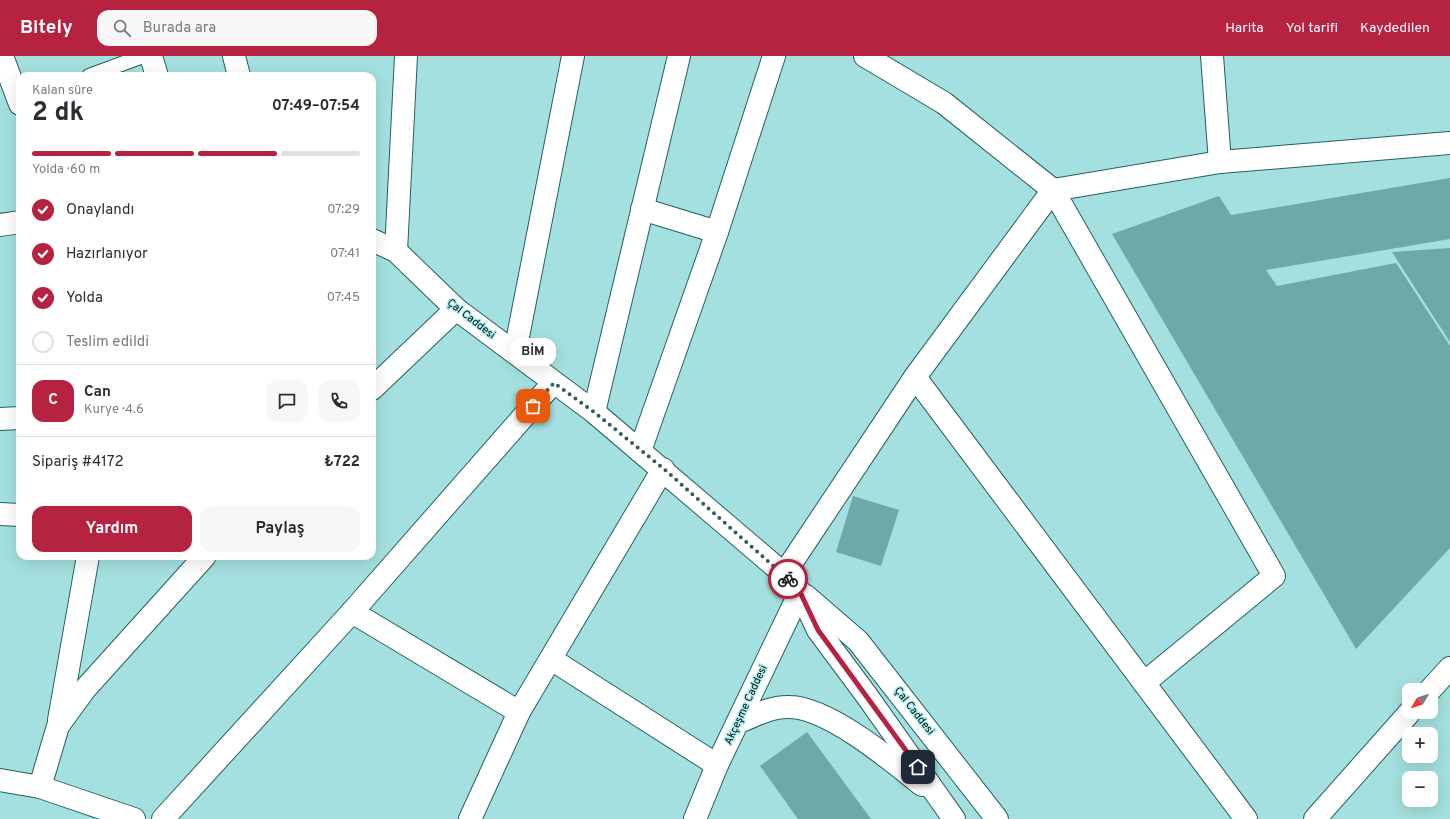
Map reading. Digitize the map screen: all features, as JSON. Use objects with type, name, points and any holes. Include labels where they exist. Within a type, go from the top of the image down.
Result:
[{"type":"street","points":[[2,56],[16,93]]},
{"type":"street","points":[[151,56],[156,72]]},
{"type":"street","points":[[234,56],[238,72]]},
{"type":"street","points":[[396,251],[406,56]]},
{"type":"street","points":[[515,352],[573,56]]},
{"type":"street","points":[[594,412],[678,56]]},
{"type":"street","points":[[640,451],[718,232],[774,56]]},
{"type":"street","points":[[865,56],[944,103],[1053,190],[1274,576],[1144,683]]},
{"type":"street","points":[[1212,56],[1220,162]]},
{"type":"street","points":[[784,574],[915,377],[1053,190],[1220,162],[1450,143]]},
{"type":"street","points":[[642,209],[718,232]]},
{"type":"street","points":[[0,225],[16,223]]},
{"type":"street","name":"Çal Caddesi","points":[[376,242],[396,251],[456,309],[594,412],[664,469],[784,574],[800,592],[858,641],[998,819]]},
{"type":"street","points":[[376,385],[456,309]]},
{"type":"street","points":[[915,377],[1246,819]]},
{"type":"street","points":[[163,819],[352,612],[554,383]]},
{"type":"street","points":[[0,419],[16,418]]},
{"type":"street","points":[[470,819],[519,712],[664,469]]},
{"type":"street","points":[[0,514],[16,515]]},
{"type":"street","points":[[40,787],[58,726],[87,560]]},
{"type":"street","points":[[58,726],[85,690],[201,560]]},
{"type":"street","name":"Çal Caddesi","points":[[800,592],[818,630],[867,696],[948,811]]},
{"type":"street","name":"Akçeşme Caddesi","points":[[695,819],[737,723],[800,592]]},
{"type":"street","points":[[352,612],[519,712]]},
{"type":"street","points":[[551,659],[718,765]]},
{"type":"street","points":[[1436,683],[1450,668]]},
{"type":"street","points":[[737,723],[762,712],[789,707],[813,711],[856,736],[908,774],[948,811]]},
{"type":"street","points":[[1315,819],[1404,719]]},
{"type":"street","points":[[0,780],[40,787],[134,819]]},
{"type":"lane","points":[[100,72],[143,56]]},
{"type":"building","points":[[1450,178],[1450,239],[1266,270],[1277,286],[1396,263],[1450,346],[1450,548],[1356,649],[1112,234],[1219,196],[1231,215]]},
{"type":"building","points":[[1450,248],[1450,342],[1392,252]]},
{"type":"building","points":[[853,496],[899,510],[881,566],[836,552]]},
{"type":"building","points":[[807,732],[871,819],[798,819],[760,766]]},
{"type":"way so far","points":[[533,406],[554,383],[594,412],[664,469],[788,579]]},
{"type":"place","name":"BİM","points":[[533,406]]},
{"type":"route","points":[[788,579],[800,592],[818,630],[918,767]]}]
